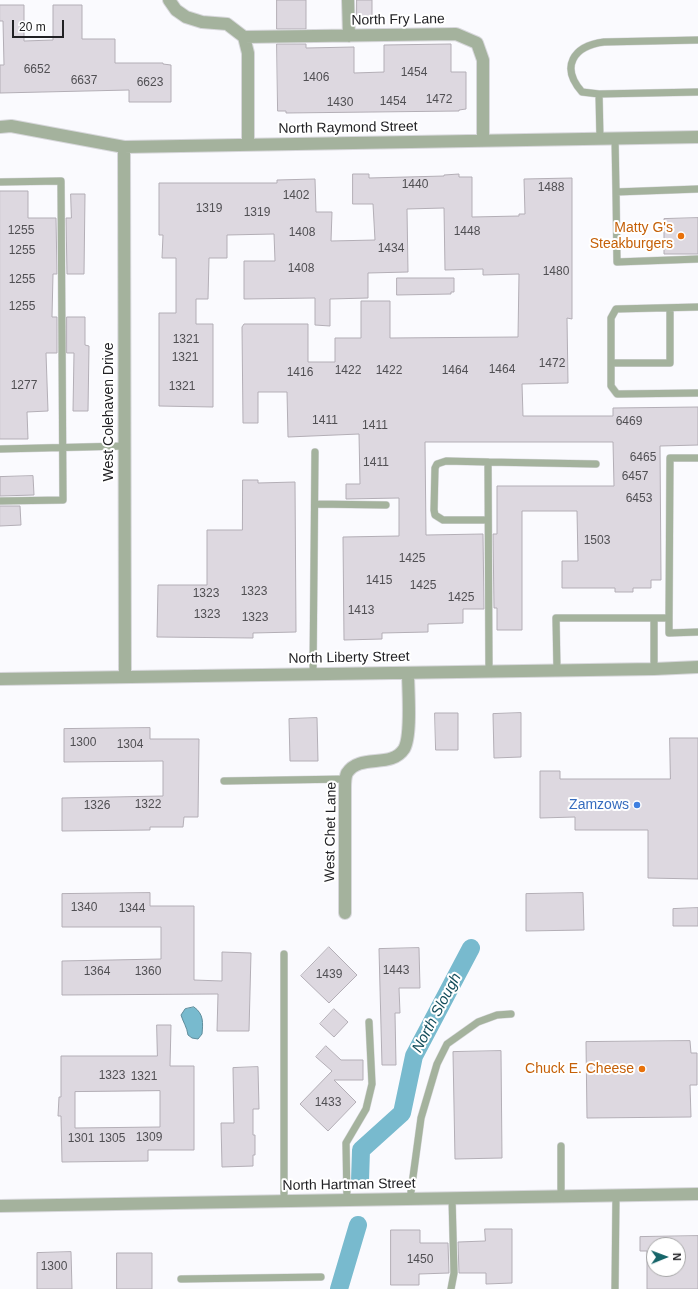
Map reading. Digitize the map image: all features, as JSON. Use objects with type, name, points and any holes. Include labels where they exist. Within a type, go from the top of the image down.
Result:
[{"type":"street","points":[[169,0],[176,10],[186,17],[202,22],[227,24],[244,37],[248,53],[248,145]]},
{"type":"street","points":[[348,0],[349,36]]},
{"type":"street","name":"North Fry Lane","points":[[244,37],[456,34],[477,43],[483,60],[483,140]]},
{"type":"street","name":"North Raymond Street","points":[[0,127],[11,126],[124,147],[698,137]]},
{"type":"street","name":"West Colehaven Drive","points":[[124,147],[125,677]]},
{"type":"street","name":"North Liberty Street","points":[[0,679],[654,669],[698,667]]},
{"type":"street","name":"West Chet Lane","points":[[345,913],[347,774],[355,766],[370,761],[389,760],[404,749],[408,735],[408,673]]},
{"type":"street","name":"North Hartman Street","points":[[0,1206],[698,1194]]},
{"type":"lane","points":[[698,40],[604,42],[590,44],[575,54],[571,68],[574,83],[582,92],[599,94],[698,92]]},
{"type":"lane","points":[[599,94],[600,139]]},
{"type":"lane","points":[[615,138],[617,262],[698,259]]},
{"type":"lane","points":[[0,182],[61,181],[63,500],[0,501]]},
{"type":"lane","points":[[616,192],[698,189]]},
{"type":"lane","points":[[698,307],[616,309],[611,318],[611,386],[617,394],[698,393]]},
{"type":"lane","points":[[611,363],[670,363],[670,308]]},
{"type":"lane","points":[[0,449],[125,446]]},
{"type":"lane","points":[[313,674],[315,452]]},
{"type":"lane","points":[[698,458],[670,458],[669,633],[698,632]]},
{"type":"lane","points":[[488,520],[443,520],[435,515],[435,468],[437,464],[446,461],[596,464]]},
{"type":"lane","points":[[488,462],[489,671]]},
{"type":"lane","points":[[315,504],[386,505]]},
{"type":"lane","points":[[557,670],[556,618],[669,618]]},
{"type":"lane","points":[[654,618],[654,669]]},
{"type":"lane","points":[[224,781],[346,779]]},
{"type":"lane","points":[[284,954],[284,1201]]},
{"type":"lane","points":[[410,1199],[421,1118],[437,1064],[447,1044],[478,1022],[497,1015],[511,1014]]},
{"type":"lane","points":[[347,1200],[346,1143],[366,1109],[372,1084],[369,1022]]},
{"type":"lane","points":[[561,1146],[561,1196]]},
{"type":"lane","points":[[615,1289],[616,1195]]},
{"type":"lane","points":[[451,1289],[454,1274],[452,1198]]},
{"type":"lane","points":[[181,1279],[321,1277]]},
{"type":"water","points":[[194,1007],[200,1013],[203,1026],[202,1034],[198,1039],[192,1038],[188,1035],[181,1015],[185,1009]]},
{"type":"building","points":[[277,0],[306,0],[306,29],[277,29]]},
{"type":"building","points":[[357,0],[372,0],[372,18],[357,18]]},
{"type":"building","points":[[0,5],[24,5],[24,41],[53,40],[53,5],[82,5],[82,39],[115,39],[115,63],[163,63],[171,65],[171,102],[129,102],[129,90],[0,93],[0,65],[4,65],[3,21],[0,21]]},
{"type":"building","points":[[277,44],[306,44],[306,48],[354,47],[354,73],[384,72],[384,45],[451,44],[451,72],[466,72],[466,109],[459,111],[286,113],[286,111],[278,111]]},
{"type":"building","points":[[353,174],[369,174],[369,178],[444,176],[459,174],[459,177],[472,177],[472,217],[519,216],[519,214],[525,214],[524,179],[572,178],[572,319],[567,318],[568,383],[522,384],[523,416],[613,416],[613,408],[698,407],[698,445],[660,446],[661,580],[651,580],[651,588],[633,588],[633,592],[615,592],[615,588],[562,588],[562,561],[578,561],[577,511],[522,511],[522,630],[497,630],[497,608],[494,608],[493,534],[497,534],[497,486],[614,486],[613,442],[425,442],[426,535],[483,534],[484,609],[463,609],[463,623],[428,624],[428,632],[382,633],[382,639],[344,640],[343,537],[399,536],[399,498],[346,499],[346,484],[360,484],[359,434],[288,437],[287,392],[258,392],[258,423],[243,423],[242,327],[244,324],[308,324],[308,362],[335,362],[335,338],[361,338],[361,301],[390,301],[390,338],[518,337],[519,274],[483,275],[483,269],[445,270],[444,208],[407,209],[408,272],[368,273],[368,298],[330,299],[330,326],[315,325],[315,298],[244,299],[244,261],[275,261],[274,234],[227,235],[227,258],[209,258],[208,299],[196,299],[196,324],[213,324],[213,407],[159,406],[159,313],[176,313],[176,258],[162,258],[163,235],[159,235],[159,183],[277,183],[277,180],[315,179],[316,212],[332,212],[331,241],[375,240],[373,204],[353,204]]},
{"type":"building","points":[[0,191],[28,191],[28,218],[56,218],[57,274],[53,274],[52,317],[57,317],[57,353],[46,353],[48,411],[27,412],[28,439],[0,439]]},
{"type":"building","points":[[71,194],[85,194],[84,274],[67,274],[66,218],[71,218]]},
{"type":"building","name":"Matty G's Steakburgers","points":[[698,218],[698,254],[664,254],[664,219]]},
{"type":"building","points":[[397,278],[454,278],[454,292],[451,292],[451,294],[397,295]]},
{"type":"building","points":[[67,317],[85,317],[85,345],[89,346],[88,411],[73,411],[74,353],[67,353]]},
{"type":"building","points":[[33,476],[34,495],[0,496],[0,477]]},
{"type":"building","points":[[243,480],[258,480],[258,483],[295,482],[296,632],[253,633],[253,638],[157,637],[158,585],[207,585],[207,530],[242,530]]},
{"type":"building","points":[[0,506],[20,506],[21,525],[0,526]]},
{"type":"building","points":[[435,713],[458,713],[458,750],[436,750]]},
{"type":"building","points":[[521,713],[521,757],[494,758],[493,714]]},
{"type":"building","points":[[317,718],[318,761],[290,761],[289,719]]},
{"type":"building","points":[[150,728],[150,739],[199,739],[198,817],[184,817],[183,827],[150,827],[150,830],[62,831],[62,798],[163,796],[163,761],[64,762],[64,729]]},
{"type":"building","name":"Zamzows","points":[[670,738],[698,738],[698,879],[648,878],[648,830],[575,830],[575,817],[540,818],[540,771],[560,771],[560,779],[670,779]]},
{"type":"building","points":[[150,893],[150,906],[194,906],[194,980],[222,981],[222,952],[251,953],[249,1031],[217,1031],[218,994],[62,995],[62,961],[161,959],[161,927],[62,927],[62,894]]},
{"type":"building","points":[[583,893],[584,930],[526,931],[526,894]]},
{"type":"building","points":[[698,908],[698,926],[673,926],[673,909]]},
{"type":"building","points":[[329,947],[357,975],[329,1003],[301,976]]},
{"type":"building","points":[[419,948],[420,988],[399,988],[400,1013],[395,1013],[396,1065],[382,1065],[379,949]]},
{"type":"building","points":[[334,1009],[348,1022],[334,1037],[320,1024]]},
{"type":"building","points":[[157,1025],[171,1025],[170,1066],[194,1066],[194,1150],[148,1150],[148,1161],[62,1162],[61,1116],[58,1116],[59,1097],[61,1097],[61,1056],[157,1056]],"holes":[[[160,1091],[160,1127],[75,1128],[75,1092]]]},
{"type":"building","name":"Chuck E. Cheese","points":[[690,1041],[691,1053],[697,1053],[697,1085],[690,1085],[691,1117],[587,1118],[586,1042]]},
{"type":"building","points":[[326,1046],[341,1060],[363,1060],[363,1080],[334,1080],[356,1102],[328,1131],[300,1104],[332,1071],[316,1057]]},
{"type":"building","points":[[501,1051],[502,1158],[455,1159],[453,1052]]},
{"type":"building","points":[[258,1067],[259,1109],[253,1109],[255,1155],[253,1155],[253,1166],[222,1167],[221,1123],[234,1123],[233,1068]]},
{"type":"building","points":[[485,1229],[512,1229],[512,1283],[486,1284],[486,1273],[459,1273],[458,1242],[485,1241]]},
{"type":"building","points":[[391,1230],[420,1230],[420,1243],[448,1243],[449,1273],[419,1274],[419,1285],[391,1285]]},
{"type":"building","points":[[698,1236],[698,1289],[647,1289],[647,1277],[686,1277],[686,1237],[646,1237],[646,1251],[640,1251],[640,1237]]},
{"type":"building","points":[[71,1252],[72,1289],[37,1289],[37,1253]]},
{"type":"building","points":[[117,1253],[152,1253],[152,1289],[117,1289]]},
{"type":"waterway","name":"North Slough","points":[[360,1181],[361,1150],[402,1113],[414,1056],[471,948]]},
{"type":"waterway","name":"North Slough","points":[[339,1289],[358,1225]]},
{"type":"place","name":"Matty G's Steakburgers","points":[[681,236]]},
{"type":"place","name":"Zamzows","points":[[637,805]]},
{"type":"place","name":"Chuck E. Cheese","points":[[642,1069]]}]
